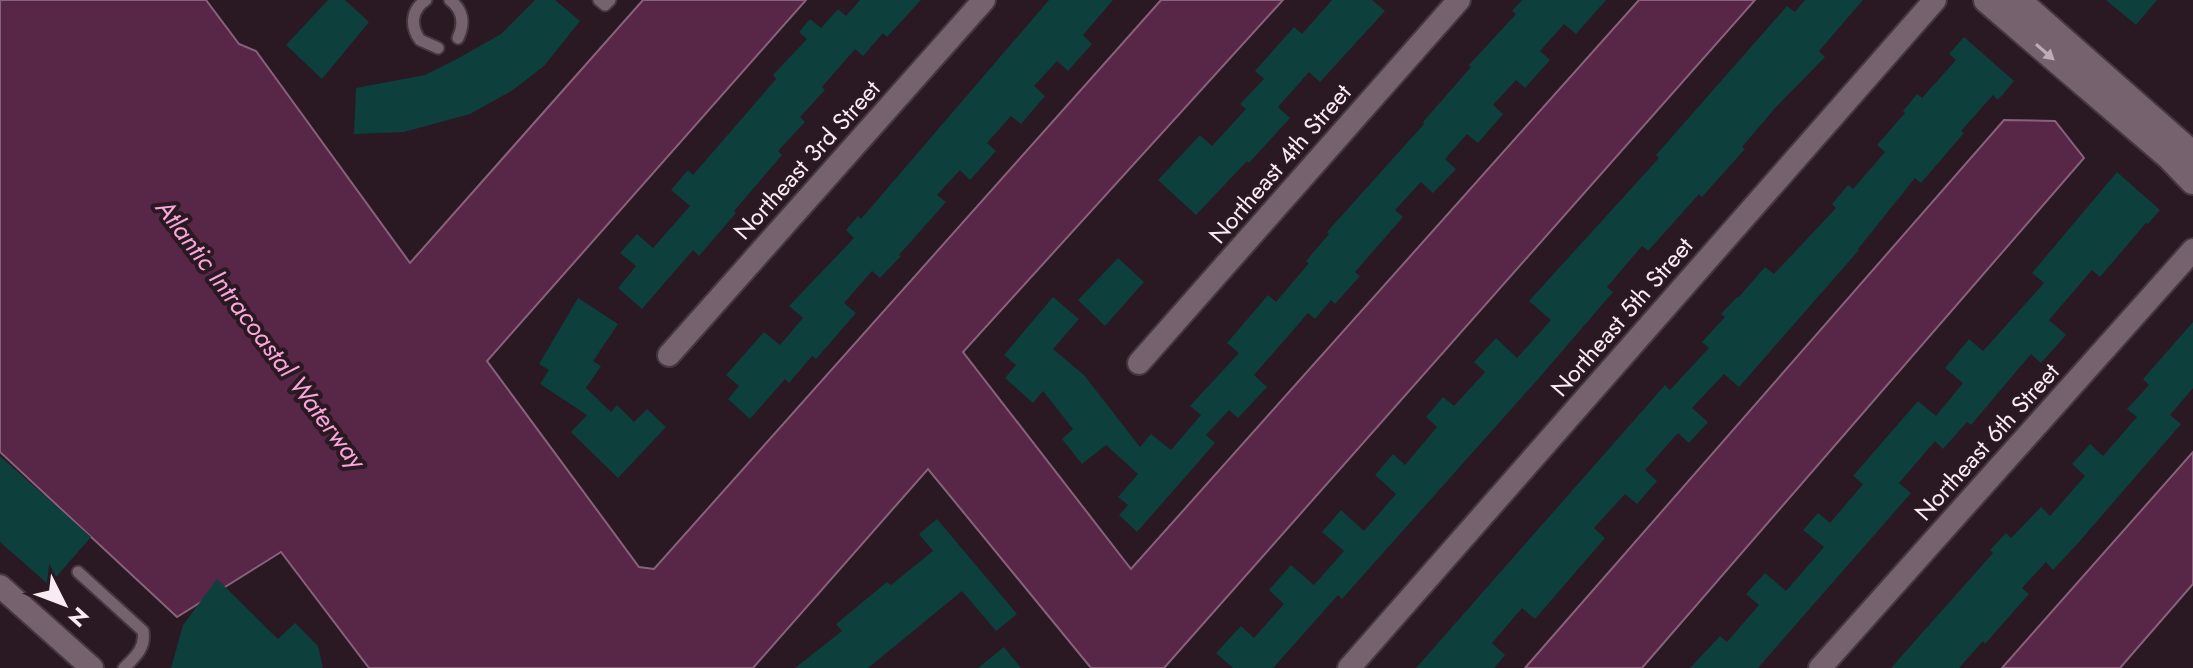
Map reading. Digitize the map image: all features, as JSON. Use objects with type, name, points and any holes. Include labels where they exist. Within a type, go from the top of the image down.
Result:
[{"type":"street","name":"Northeast 3rd Street","points":[[669,355],[984,0]]},
{"type":"street","name":"Northeast 4th Street","points":[[1139,363],[1459,0]]},
{"type":"street","name":"Northeast 5th Street","points":[[1349,668],[1935,0]]},
{"type":"street","points":[[1987,0],[2170,157],[2193,181]]},
{"type":"street","points":[[2017,0],[2193,155]]},
{"type":"street","name":"Northeast 6th Street","points":[[1820,668],[2193,250]]},
{"type":"street","points":[[0,586],[92,668]]},
{"type":"lane","points":[[426,0],[416,10],[413,26],[420,40],[438,48]]},
{"type":"lane","points":[[450,0],[462,14],[463,23],[458,38]]},
{"type":"lane","points":[[599,0],[605,5],[610,0]]},
{"type":"lane","points":[[78,572],[143,631],[145,640],[142,647],[124,668]]},
{"type":"water","name":"Atlantic Intracoastal Waterway","points":[[0,0],[206,0],[239,44],[256,51],[410,263],[643,0],[806,0],[487,361],[639,567],[654,569],[1161,0],[1283,0],[963,352],[1131,569],[1639,0],[1755,0],[1164,668],[1091,668],[928,469],[753,668],[369,668],[281,552],[177,617],[0,452]]},
{"type":"water","points":[[2004,120],[2055,121],[2084,158],[1642,668],[1525,668]]},
{"type":"water","points":[[2193,452],[2193,584],[2120,668],[2002,668]]},
{"type":"building","points":[[328,0],[345,0],[369,22],[322,79],[286,45]]},
{"type":"building","points":[[535,0],[555,0],[580,21],[544,66],[513,90],[470,114],[404,132],[354,134],[356,88],[425,75],[501,34]]},
{"type":"building","points":[[860,0],[921,0],[887,37],[883,33],[863,56],[855,49],[822,87],[825,90],[800,117],[805,122],[778,151],[782,155],[734,211],[736,213],[699,256],[693,250],[642,309],[618,288],[636,266],[620,253],[637,234],[653,248],[690,206],[671,190],[688,170],[693,175],[776,79],[773,75],[807,39],[799,32],[810,19],[821,28],[838,9],[846,16]]},
{"type":"building","points":[[1049,0],[1113,0],[1083,35],[1092,44],[1068,71],[1057,61],[1034,86],[1045,96],[1021,124],[1011,116],[987,143],[996,151],[970,180],[960,170],[937,195],[946,202],[901,256],[880,278],[872,271],[844,303],[856,313],[816,359],[812,356],[789,383],[785,379],[750,419],[728,399],[739,386],[726,375],[764,332],[780,345],[803,318],[789,306],[854,238],[846,230],[858,216],[861,219]]},
{"type":"building","points":[[1332,0],[1372,0],[1385,11],[1320,82],[1309,72],[1278,107],[1290,118],[1196,215],[1158,180],[1200,135],[1212,146],[1246,109],[1240,104],[1264,79],[1255,71],[1294,27],[1302,34]]},
{"type":"building","points":[[1522,0],[1606,0],[1576,34],[1564,24],[1540,51],[1550,60],[1525,88],[1516,80],[1493,105],[1503,114],[1478,143],[1467,134],[1445,159],[1456,169],[1433,193],[1421,182],[1395,210],[1403,217],[1355,272],[1360,276],[1335,304],[1331,300],[1315,319],[1308,313],[1254,375],[1267,387],[1238,418],[1229,410],[1206,435],[1215,443],[1137,532],[1119,515],[1128,505],[1118,497],[1138,474],[1106,445],[1082,464],[1062,439],[1073,429],[1043,391],[1033,403],[1005,378],[1016,365],[1004,355],[1053,297],[1079,319],[1053,349],[1084,375],[1140,447],[1151,434],[1171,450],[1201,415],[1190,406],[1239,353],[1227,343],[1268,295],[1276,302],[1309,263],[1306,261],[1329,234],[1327,232],[1424,124],[1471,67],[1469,65],[1516,14],[1512,11]]},
{"type":"building","points":[[1805,0],[1863,0],[1819,51],[1825,57],[1776,107],[1742,147],[1745,149],[1648,251],[1642,246],[1607,287],[1613,292],[1342,599],[1338,595],[1273,668],[1233,668],[1216,653],[1241,626],[1254,638],[1284,604],[1269,590],[1291,565],[1314,585],[1344,551],[1322,532],[1341,510],[1364,531],[1396,494],[1375,475],[1393,454],[1405,465],[1437,427],[1426,417],[1443,397],[1454,406],[1485,372],[1474,362],[1496,338],[1517,358],[1551,320],[1529,301],[1659,158],[1656,155],[1787,6],[1795,12]]},
{"type":"building","points":[[2106,0],[2157,0],[2136,25]]},
{"type":"building","points":[[1964,37],[2014,81],[1998,100],[1993,95],[1921,183],[1915,178],[1859,250],[1739,387],[1724,374],[1692,408],[1708,422],[1689,443],[1678,433],[1645,470],[1657,481],[1637,504],[1625,494],[1594,528],[1605,538],[1535,619],[1522,608],[1492,643],[1505,655],[1494,668],[1416,668],[1665,385],[1670,390],[1709,348],[1702,342],[1725,317],[1721,314],[1765,267],[1774,274],[1836,208],[1832,204],[1848,185],[1853,189],[1885,152],[1877,145],[1905,113],[1903,111],[1917,94],[1922,98],[1956,60],[1949,54]]},
{"type":"building","points":[[2117,172],[2160,210],[2100,277],[2092,270],[2049,320],[2066,335],[2041,363],[2031,354],[1971,425],[1967,422],[1943,449],[1935,441],[1899,483],[1911,493],[1758,668],[1690,668],[1720,636],[1727,642],[1759,605],[1746,594],[1765,573],[1786,591],[1824,547],[1803,530],[1818,513],[1830,523],[1863,484],[1853,476],[1918,401],[1936,416],[1963,383],[1945,368],[1969,339],[1983,351],[2044,283],[2032,273]]},
{"type":"building","points":[[1118,258],[1144,282],[1105,326],[1078,300]]},
{"type":"building","points":[[578,298],[618,324],[593,361],[601,366],[586,388],[611,412],[617,405],[634,422],[647,409],[666,427],[618,478],[571,432],[587,415],[540,384],[549,370],[539,364]]},
{"type":"building","points":[[2193,322],[2193,388],[2170,415],[2181,424],[2079,542],[2053,570],[2046,562],[2022,588],[2029,594],[1959,668],[1891,668],[1993,553],[1990,550],[2006,533],[2011,538],[2041,507],[2050,516],[2085,476],[2072,464],[2090,444],[2103,456],[2137,417],[2127,409],[2149,385],[2143,379]]},
{"type":"building","points":[[0,456],[91,537],[49,585],[0,542]]},
{"type":"building","points":[[937,519],[1017,614],[996,631],[962,591],[868,668],[795,668],[842,631],[836,624],[887,582],[891,585],[933,551],[919,534]]},
{"type":"building","points":[[217,579],[278,639],[295,623],[318,646],[323,668],[171,668],[183,625]]},
{"type":"building","points":[[1004,647],[1021,668],[978,668]]}]
